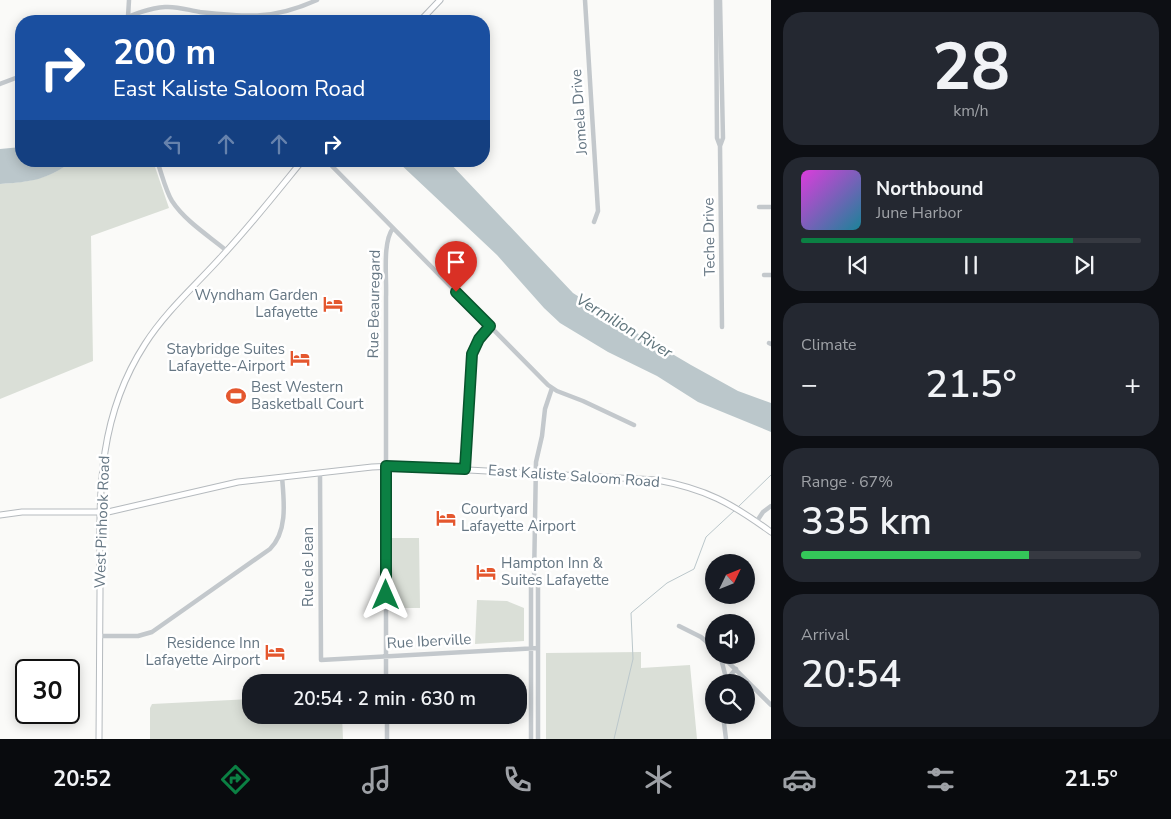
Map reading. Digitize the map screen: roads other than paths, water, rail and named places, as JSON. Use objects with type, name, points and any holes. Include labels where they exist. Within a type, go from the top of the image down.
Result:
[{"type":"main road","points":[[426,15],[440,0]]},
{"type":"main road","name":"West Pinhook Road","points":[[99,739],[102,466],[106,439],[115,406],[130,370],[145,343],[227,251],[297,167]]},
{"type":"main road","name":"East Kaliste Saloom Road","points":[[0,515],[22,512],[100,512],[127,508],[223,484],[386,466],[536,472],[657,480],[712,495],[744,512],[771,532]]},
{"type":"street","points":[[128,15],[129,0]]},
{"type":"street","points":[[264,15],[292,10],[317,0]]},
{"type":"street","name":"Jomela Drive","points":[[585,0],[598,211],[594,222]]},
{"type":"street","name":"Teche Drive","points":[[716,0],[719,68]]},
{"type":"street","name":"Teche Drive","points":[[720,0],[717,138],[720,146],[722,327]]},
{"type":"street","points":[[134,15],[168,7],[236,15]]},
{"type":"street","points":[[0,84],[15,78]]},
{"type":"street","points":[[159,167],[169,194],[176,206],[227,251]]},
{"type":"street","points":[[334,167],[552,388],[634,425]]},
{"type":"street","points":[[759,207],[771,207]]},
{"type":"street","name":"Rue Beauregard","points":[[386,674],[387,245],[388,236],[393,228]]},
{"type":"street","points":[[764,275],[771,275]]},
{"type":"street","points":[[465,469],[472,354],[479,339],[490,326]]},
{"type":"street","points":[[531,739],[530,586],[534,580],[536,472],[545,409],[552,388]]},
{"type":"street","name":"Rue de Jean","points":[[320,473],[321,660]]},
{"type":"street","points":[[100,636],[138,636],[152,632],[270,549],[282,528],[282,477]]},
{"type":"street","points":[[757,522],[763,512],[771,506]]},
{"type":"street","points":[[534,580],[538,586],[538,739]]},
{"type":"street","points":[[679,626],[705,640]]},
{"type":"street","name":"Rue Iberville","points":[[321,660],[538,648]]},
{"type":"street","points":[[730,664],[771,705]]},
{"type":"street","points":[[732,674],[736,669]]},
{"type":"street","points":[[387,724],[387,739]]},
{"type":"street","points":[[724,724],[726,739]]},
{"type":"water","points":[[15,148],[15,167],[64,167],[38,179],[0,184],[0,149]]},
{"type":"water","name":"Vermilion River","points":[[403,167],[454,167],[573,293],[691,365],[738,391],[771,403],[771,432],[698,402],[657,376],[608,352],[560,323],[544,308],[497,255]]},
{"type":"waterway","points":[[738,507],[771,475]]},
{"type":"waterway","points":[[614,739],[633,659],[631,613],[667,583],[694,569],[706,537],[735,510]]},
{"type":"place","name":"Wyndham Garden Lafayette","points":[[333,304]]},
{"type":"place","name":"Staybridge Suites Lafayette-Airport","points":[[300,358]]},
{"type":"place","name":"Best Western Basketball Court","points":[[236,396]]},
{"type":"place","name":"Courtyard Lafayette Airport","points":[[446,518]]},
{"type":"place","name":"Hampton Inn & Suites Lafayette","points":[[486,572]]},
{"type":"place","name":"Residence Inn Lafayette Airport","points":[[275,652]]}]
